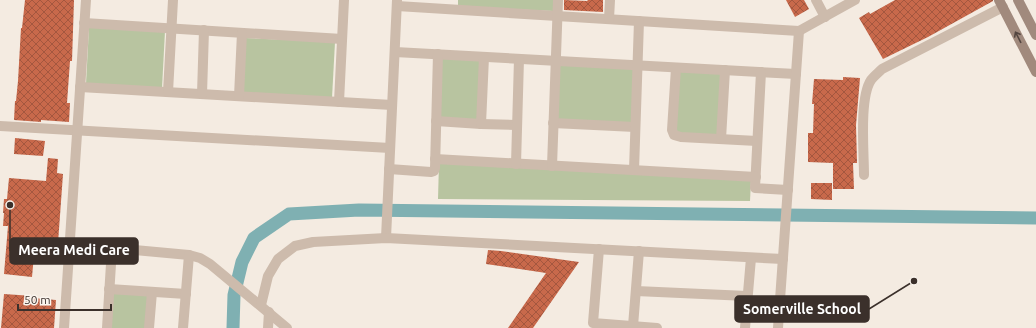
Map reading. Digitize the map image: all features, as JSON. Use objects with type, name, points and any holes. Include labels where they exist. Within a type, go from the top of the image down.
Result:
[{"type":"street","points":[[64,328],[86,0]]},
{"type":"street","points":[[168,92],[172,0]]},
{"type":"street","points":[[339,102],[344,0]]},
{"type":"street","points":[[552,166],[558,0]]},
{"type":"street","points":[[609,19],[610,0]]},
{"type":"street","points":[[816,0],[825,17]]},
{"type":"street","points":[[386,238],[397,3],[455,5],[557,16],[799,31],[855,0]]},
{"type":"street","points":[[1018,0],[1035,29]]},
{"type":"street","points":[[864,175],[864,105],[866,91],[871,80],[882,69],[1001,4],[1036,72]]},
{"type":"street","points":[[634,170],[639,21]]},
{"type":"street","points":[[84,23],[342,39]]},
{"type":"street","points":[[202,94],[204,30]]},
{"type":"street","points":[[778,328],[799,31]]},
{"type":"street","points":[[239,96],[242,33]]},
{"type":"street","points":[[395,52],[796,74]]},
{"type":"street","points":[[389,169],[434,171],[438,54]]},
{"type":"street","points":[[481,124],[484,57]]},
{"type":"street","points":[[516,164],[519,59]]},
{"type":"street","points":[[676,68],[672,130],[674,135],[681,137],[757,141]]},
{"type":"street","points":[[721,139],[725,70]]},
{"type":"street","points":[[761,72],[755,188],[788,190]]},
{"type":"street","points":[[80,87],[392,105]]},
{"type":"street","points":[[436,121],[517,125]]},
{"type":"street","points":[[553,123],[635,128]]},
{"type":"street","points":[[0,126],[390,148]]},
{"type":"street","points":[[435,159],[756,177]]},
{"type":"street","points":[[268,328],[265,309],[268,276],[278,259],[295,246],[313,242],[386,238],[783,259]]},
{"type":"street","points":[[69,244],[189,255],[200,258],[210,264],[226,279],[288,328]]},
{"type":"street","points":[[107,328],[112,248]]},
{"type":"street","points":[[599,249],[593,323],[657,328]]},
{"type":"street","points":[[633,326],[639,251]]},
{"type":"street","points":[[184,328],[189,255]]},
{"type":"street","points":[[745,328],[750,258]]},
{"type":"street","points":[[109,289],[186,294]]},
{"type":"street","points":[[636,291],[748,296]]},
{"type":"street","points":[[149,328],[152,292]]},
{"type":"green space","points":[[458,0],[553,0],[553,11],[458,7]]},
{"type":"green space","points":[[89,27],[165,31],[162,88],[86,84]]},
{"type":"green space","points":[[245,38],[335,42],[332,98],[242,94]]},
{"type":"green space","points":[[441,57],[482,59],[479,121],[438,119]]},
{"type":"green space","points":[[558,64],[635,67],[632,124],[555,121]]},
{"type":"green space","points":[[679,70],[722,73],[718,136],[676,134]]},
{"type":"green space","points":[[439,163],[751,180],[750,201],[438,199]]},
{"type":"green space","points":[[111,292],[149,295],[147,328],[109,328]]},
{"type":"building","points":[[25,0],[74,0],[72,61],[70,61],[67,103],[70,103],[69,122],[14,120],[21,28]]},
{"type":"building","points":[[564,0],[603,0],[603,12],[564,10]]},
{"type":"building","points":[[786,0],[804,0],[809,9],[795,17]]},
{"type":"building","points":[[895,0],[993,1],[928,37],[883,59],[859,18],[869,12],[870,14]]},
{"type":"building","points":[[843,77],[860,78],[856,125],[857,163],[853,163],[854,189],[833,189],[833,163],[808,162],[808,133],[813,133],[814,104],[812,104],[814,79],[843,80]]},
{"type":"building","points":[[15,138],[45,141],[43,156],[14,154]]},
{"type":"building","points":[[48,158],[58,159],[57,173],[63,174],[57,257],[34,255],[32,277],[4,274],[8,226],[3,226],[3,213],[4,199],[7,199],[9,178],[46,181]]},
{"type":"building","points":[[811,183],[832,183],[832,200],[811,199]]},
{"type":"building","points":[[488,250],[579,262],[533,328],[508,328],[546,273],[486,264]]},
{"type":"building","points":[[4,294],[33,296],[33,298],[56,300],[54,328],[1,328]]},
{"type":"waterway","points":[[233,328],[234,295],[242,262],[254,238],[289,214],[359,210],[1036,218]]},
{"type":"place","name":"Meera Medi Care","points":[[10,205]]},
{"type":"place","name":"Somerville School","points":[[914,281]]}]
